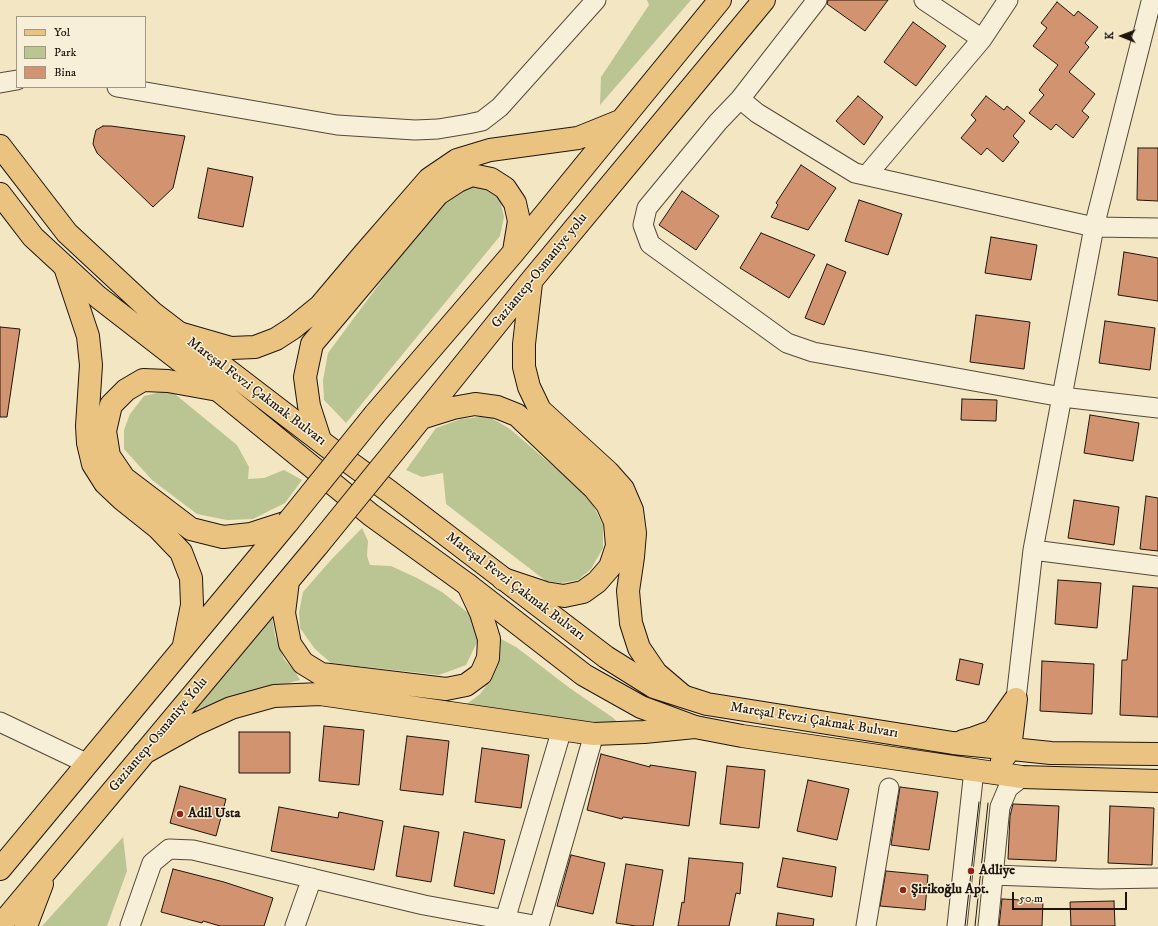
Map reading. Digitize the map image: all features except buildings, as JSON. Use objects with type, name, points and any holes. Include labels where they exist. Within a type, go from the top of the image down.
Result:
[{"type":"main road","points":[[0,869],[288,522],[375,414],[514,252],[720,0]]},
{"type":"main road","name":"Gaziantep-Osmaniye yolu","points":[[318,545],[531,282],[764,0]]},
{"type":"main road","points":[[179,333],[231,348],[255,347],[276,339],[293,328],[320,306],[429,180],[457,160],[490,150],[578,138],[623,119]]},
{"type":"main road","name":"Mareşal Fevzi Çakmak Bulvarı","points":[[0,146],[67,233],[153,313],[606,657],[654,687],[707,704],[953,743],[1051,753],[1158,754]]},
{"type":"main road","points":[[320,440],[309,406],[305,376],[312,344],[438,194],[458,181],[472,175],[491,178],[505,188],[515,203],[519,221],[514,252]]},
{"type":"main road","name":"Mareşal Fevzi Çakmak Bulvarı","points":[[0,194],[33,236],[98,298],[218,390],[371,515],[468,584],[584,675],[641,707],[695,727],[742,736],[1022,777],[1158,781]]},
{"type":"main road","points":[[65,267],[88,336],[90,365],[87,426],[88,443],[93,464],[105,483],[123,500],[158,528],[181,552],[191,578],[192,605],[184,647]]},
{"type":"main road","points":[[531,282],[524,344],[524,367],[529,387],[540,410],[608,472],[623,489],[632,510],[635,533],[628,591],[631,623],[639,648],[656,673],[683,696]]},
{"type":"main road","points":[[218,390],[168,381],[143,380],[126,390],[111,405],[106,432],[109,456],[124,478],[192,530],[223,537],[251,534],[288,522]]},
{"type":"main road","points":[[421,418],[452,408],[475,404],[497,407],[517,415],[594,488],[607,504],[615,522],[617,546],[610,567],[597,582],[583,592],[564,596],[546,593],[503,579]]},
{"type":"main road","name":"Gaziantep-Osmaniye Yolu","points":[[0,926],[318,545]]},
{"type":"main road","points":[[288,581],[284,614],[290,644],[303,663],[322,674],[446,690],[466,685],[481,674],[488,658],[489,639],[481,613],[468,584]]},
{"type":"main road","points":[[144,754],[196,724],[231,708],[274,696],[320,694],[594,734],[644,732],[695,727]]},
{"type":"main road","points":[[953,743],[974,738],[993,731],[1016,699]]},
{"type":"main road","points":[[981,771],[998,765],[1010,748],[1016,699]]},
{"type":"main road","points":[[26,926],[49,866]]},
{"type":"street","points":[[123,88],[338,125],[415,130],[438,129],[468,124],[482,121],[500,107],[596,0]]},
{"type":"street","points":[[817,0],[740,99],[718,122],[647,208],[643,225],[650,244],[787,342],[813,352],[1062,397],[1158,408]]},
{"type":"street","points":[[924,0],[982,39]]},
{"type":"street","points":[[867,175],[982,39],[1008,0]]},
{"type":"street","points":[[1016,699],[1032,550],[1094,226],[1150,2]]},
{"type":"street","points":[[0,83],[16,80]]},
{"type":"street","points":[[740,99],[758,113],[855,173],[1094,226],[1158,228]]},
{"type":"street","points":[[1032,550],[1158,566]]},
{"type":"street","points":[[0,722],[88,764]]},
{"type":"street","points":[[505,920],[562,729]]},
{"type":"street","points":[[130,926],[152,863],[169,849],[193,850],[424,905],[539,926],[594,734]]},
{"type":"street","points":[[957,926],[981,771]]},
{"type":"street","points":[[988,926],[1000,807],[1008,788],[1022,777]]},
{"type":"street","points":[[866,926],[890,788]]},
{"type":"street","points":[[993,875],[1099,879],[1158,878]]},
{"type":"street","points":[[295,926],[312,878]]},
{"type":"green space","points":[[647,0],[691,0],[600,105],[601,77],[649,5]]},
{"type":"green space","points":[[465,187],[484,188],[500,199],[504,217],[500,236],[346,423],[324,400],[323,380],[328,353],[443,198]]},
{"type":"green space","points":[[170,390],[237,445],[249,467],[248,479],[264,478],[284,470],[302,480],[285,503],[253,519],[227,520],[197,514],[152,480],[124,449],[124,430],[130,414],[144,396]]},
{"type":"green space","points":[[488,416],[510,429],[589,497],[603,525],[603,548],[591,569],[578,580],[561,583],[546,581],[446,504],[443,473],[422,477],[406,470],[436,428],[461,419]]},
{"type":"green space","points":[[362,528],[368,541],[367,556],[370,565],[391,566],[417,578],[442,592],[472,616],[478,640],[466,665],[439,675],[331,663],[315,649],[300,628],[299,612],[303,592]]},
{"type":"green space","points":[[272,616],[275,636],[284,659],[300,680],[195,710]]},
{"type":"green space","points":[[501,639],[516,647],[571,689],[612,717],[622,726],[559,720],[463,707],[480,694],[493,677],[500,660]]},
{"type":"green space","points":[[123,837],[127,871],[107,926],[42,926]]},
{"type":"tram line","points":[[965,926],[979,802]]},
{"type":"tram line","points":[[975,926],[988,803]]},
{"type":"place","name":"Adil Usta","points":[[180,814]]},
{"type":"place","name":"Adliye","points":[[971,871]]},
{"type":"place","name":"Şirikoğlu Apt.","points":[[903,890]]}]
